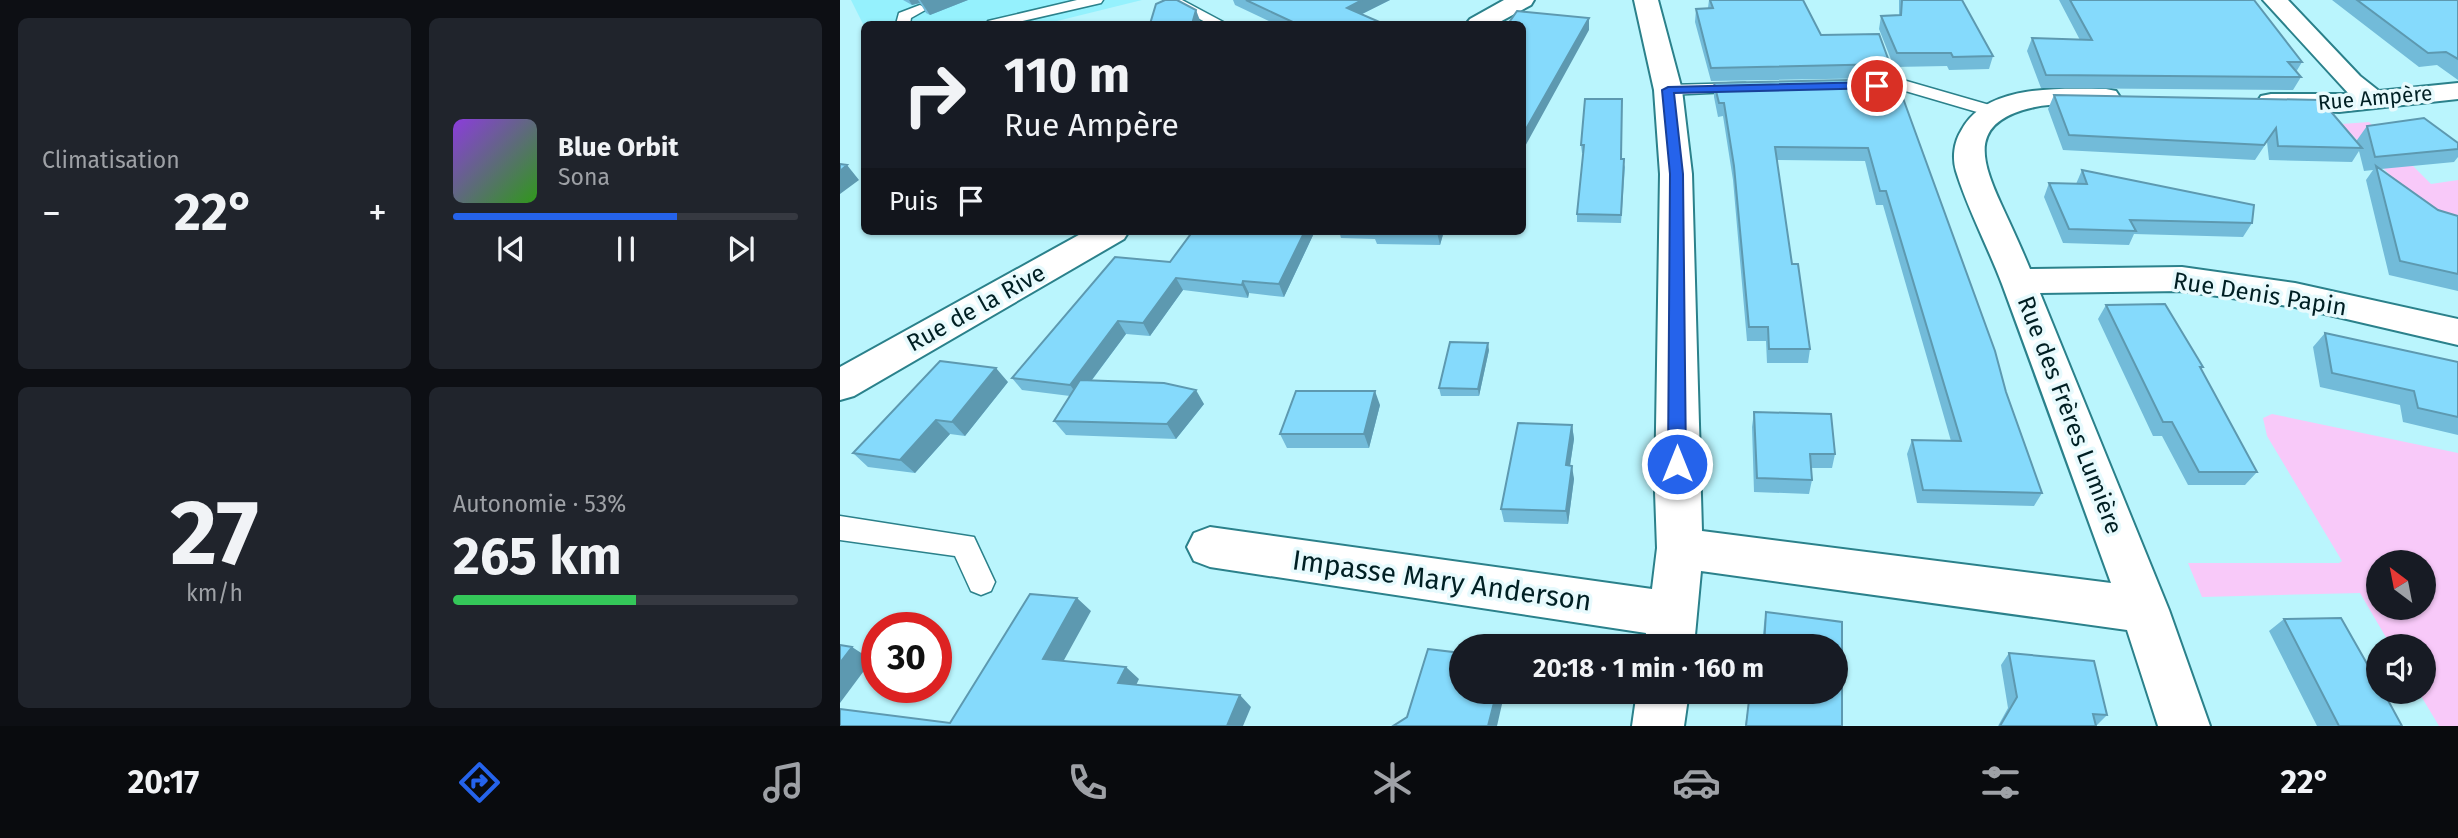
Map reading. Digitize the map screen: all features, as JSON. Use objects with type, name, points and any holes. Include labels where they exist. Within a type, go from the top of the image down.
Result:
[{"type":"street","points":[[1484,21],[1522,0]]},
{"type":"street","points":[[1646,0],[1668,90],[1676,174],[1677,492],[1680,548],[1671,630]]},
{"type":"street","points":[[2275,0],[2350,82],[2374,101]]},
{"type":"street","name":"Rue Ampère","points":[[2243,101],[2339,104],[2458,91]]},
{"type":"street","points":[[1994,112],[2033,98],[2134,98]]},
{"type":"street","name":"Rue des Frères Lumière","points":[[1994,112],[1982,121],[1975,131],[1969,148],[1970,169],[2018,281],[2145,610],[2184,726]]},
{"type":"street","name":"Rue de la Rive","points":[[840,384],[1105,235]]},
{"type":"street","name":"Rue Denis Papin","points":[[2018,281],[2182,279],[2295,295],[2458,332]]},
{"type":"street","name":"Impasse Mary Anderson","points":[[1210,547],[1671,630]]},
{"type":"street","points":[[1680,548],[2145,610]]},
{"type":"street","points":[[1658,726],[1661,704]]},
{"type":"lane","points":[[1006,21],[1096,0]]},
{"type":"lane","points":[[1171,0],[1214,21]]},
{"type":"lane","points":[[1016,4],[1038,14]]},
{"type":"lane","points":[[903,21],[904,16],[920,9]]},
{"type":"lane","points":[[1847,86],[1903,85],[1994,112]]},
{"type":"lane","points":[[1668,90],[1765,88]]},
{"type":"lane","points":[[840,528],[964,545],[981,582]]},
{"type":"shaded area","points":[[851,0],[1142,0],[1057,21],[862,21]]},
{"type":"shaded area","points":[[2369,122],[2431,184],[2458,180],[2458,233],[2401,187],[2342,124]]},
{"type":"shaded area","points":[[2272,414],[2458,453],[2458,726],[2439,726],[2426,704],[2436,704],[2436,634],[2384,634],[2376,620],[2436,620],[2436,550],[2366,550],[2366,603],[2360,593],[2202,597],[2188,563],[2342,561],[2267,436],[2263,418]]},
{"type":"building","points":[[1165,0],[1177,0],[1196,10],[1193,21],[1151,21],[1156,4]]},
{"type":"building","points":[[1246,0],[1362,0],[1347,8],[1377,21],[1291,21]]},
{"type":"building","points":[[1710,0],[1803,0],[1821,35],[1879,34],[1890,64],[1711,68],[1696,9],[1713,8]]},
{"type":"building","points":[[1902,0],[1962,0],[1993,56],[1953,57],[1951,53],[1897,53],[1881,16],[1901,15]]},
{"type":"building","points":[[2070,0],[2254,0],[2302,62],[2288,62],[2301,77],[2046,75],[2032,38],[2092,40]]},
{"type":"building","points":[[2357,0],[2458,0],[2458,59],[2446,52],[2428,53]]},
{"type":"building","points":[[1517,11],[1589,18],[1526,129],[1526,21],[1510,21]]},
{"type":"building","points":[[1896,79],[1995,351],[2006,392],[2042,493],[1923,490],[1912,440],[1961,441],[1886,191],[1880,191],[1868,148],[1775,147],[1792,264],[1798,264],[1810,349],[1769,349],[1768,327],[1749,327],[1734,166],[1724,103],[1719,103],[1714,83]]},
{"type":"building","points":[[2054,95],[2321,100],[2362,148],[2278,146],[2276,128],[2264,145],[2069,135]]},
{"type":"building","points":[[1585,99],[1622,99],[1621,159],[1624,159],[1621,215],[1577,214],[1584,145],[1581,145]]},
{"type":"building","points":[[2424,118],[2458,143],[2458,149],[2375,157],[2367,126]]},
{"type":"building","points":[[2376,166],[2438,210],[2458,216],[2458,274],[2400,261]]},
{"type":"building","points":[[2082,170],[2254,205],[2252,223],[2130,220],[2136,231],[2069,229],[2049,183],[2087,184]]},
{"type":"building","points":[[1190,235],[1303,235],[1279,284],[1243,281],[1242,285],[1176,278],[1143,323],[1118,321],[1070,385],[1012,378],[1115,257],[1170,262]]},
{"type":"building","points":[[2165,304],[2203,367],[2200,367],[2257,472],[2199,472],[2172,422],[2163,422],[2106,305]]},
{"type":"building","points":[[2325,333],[2458,362],[2458,417],[2418,408],[2414,391],[2332,373]]},
{"type":"building","points":[[1450,342],[1488,343],[1478,389],[1439,388]]},
{"type":"building","points":[[940,361],[996,368],[952,422],[936,420],[900,460],[853,453]]},
{"type":"building","points":[[1080,380],[1164,383],[1196,390],[1167,424],[1054,421]]},
{"type":"building","points":[[1296,391],[1375,391],[1364,434],[1280,434]]},
{"type":"building","points":[[1754,412],[1831,414],[1835,454],[1810,454],[1812,480],[1757,478]]},
{"type":"building","points":[[1518,423],[1572,425],[1566,465],[1572,466],[1566,511],[1501,509]]},
{"type":"building","points":[[1030,594],[1077,598],[1043,659],[1126,667],[1118,683],[1240,695],[1227,726],[840,726],[840,709],[950,723]]},
{"type":"building","points":[[1766,612],[1842,622],[1842,634],[1765,634]]},
{"type":"building","points":[[2341,618],[2366,662],[2366,704],[2390,704],[2402,726],[2339,726],[2284,619]]},
{"type":"building","points":[[840,645],[852,647],[840,663]]},
{"type":"building","points":[[1428,649],[1449,652],[1449,704],[1494,704],[1488,726],[1393,726],[1407,717]]},
{"type":"building","points":[[2009,653],[2094,661],[2107,715],[2093,714],[2096,726],[2000,726],[2017,697]]},
{"type":"building","points":[[1749,704],[1842,704],[1842,726],[1746,726]]},
{"type":"route","points":[[1677,464],[1676,174],[1668,90],[1877,86]]}]
